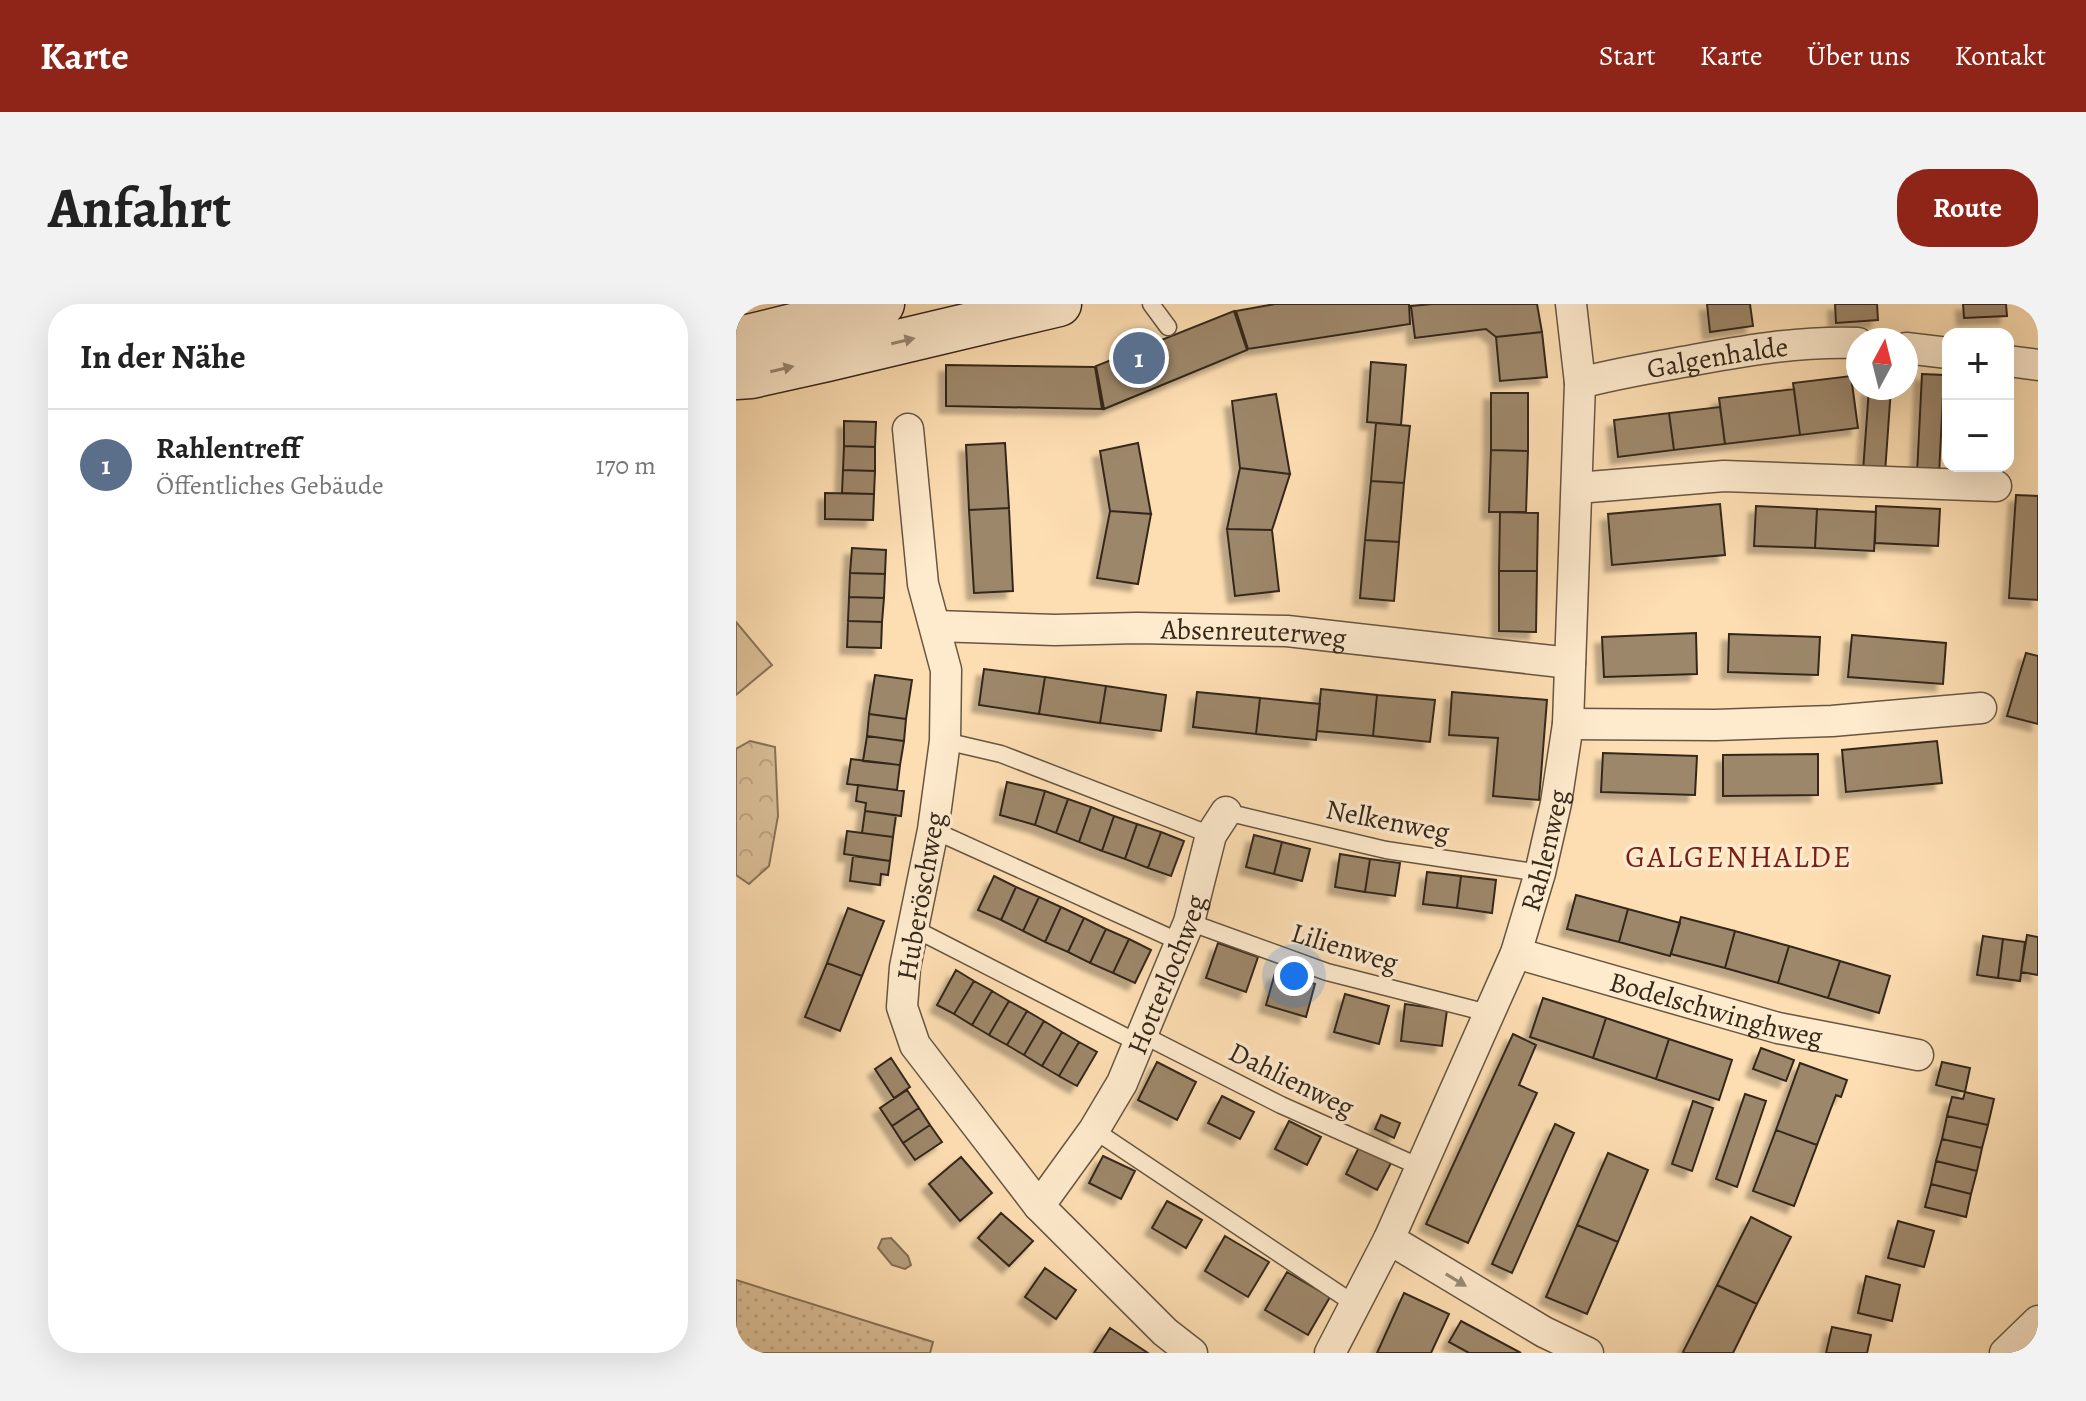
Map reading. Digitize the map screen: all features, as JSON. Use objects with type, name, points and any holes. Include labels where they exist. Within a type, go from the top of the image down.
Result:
[{"type":"street","points":[[736,340],[878,304]]},
{"type":"street","points":[[736,377],[812,363],[1059,304]]},
{"type":"street","name":"Rahlenweg","points":[[1330,1353],[1389,1239],[1516,953],[1540,873],[1556,803],[1568,724],[1580,383],[1571,304]]},
{"type":"street","name":"Galgenhalde","points":[[1580,383],[1772,346],[1846,343]]},
{"type":"street","points":[[1918,349],[1942,352]]},
{"type":"street","points":[[2014,362],[2038,365]]},
{"type":"street","name":"Huberöschweg","points":[[908,429],[923,584],[946,670],[945,741],[933,830],[905,967],[902,1007],[915,1045],[1039,1206],[1165,1332],[1192,1353]]},
{"type":"street","points":[[1577,488],[1724,476],[1996,486]]},
{"type":"street","name":"Absenreuterweg","points":[[936,626],[1287,631],[1570,663]]},
{"type":"street","points":[[1568,724],[1803,722],[1981,708]]},
{"type":"street","name":"Hotterlochweg","points":[[1039,1206],[1094,1130],[1122,1083],[1186,932],[1219,824]]},
{"type":"street","name":"Bodelschwinghweg","points":[[1516,953],[1778,1028],[1918,1055]]},
{"type":"street","points":[[1389,1239],[1544,1332],[1588,1353]]},
{"type":"street","points":[[2005,1353],[2038,1321]]},
{"type":"lane","points":[[1151,304],[1168,327]]},
{"type":"lane","name":"Nelkenweg","points":[[945,741],[1001,754],[1219,824],[1540,873]]},
{"type":"lane","name":"Lilienweg","points":[[933,830],[1186,932],[1488,1013]]},
{"type":"lane","name":"Dahlienweg","points":[[913,928],[1142,1040],[1420,1167]]},
{"type":"lane","points":[[1094,1130],[1356,1305]]},
{"type":"green space","points":[[736,622],[772,665],[736,695]]},
{"type":"green space","points":[[750,741],[775,747],[778,816],[769,866],[749,884],[736,875],[736,749]]},
{"type":"green space","points":[[736,1280],[933,1342],[930,1353],[736,1353]]},
{"type":"shaded area","points":[[891,1238],[908,1256],[911,1265],[905,1269],[892,1265],[878,1248],[882,1239]]},
{"type":"building","points":[[1275,304],[1409,304],[1410,324],[1248,349],[1236,311]]},
{"type":"building","points":[[1537,304],[1542,332],[1496,337],[1486,329],[1415,338],[1411,306]]},
{"type":"building","points":[[1707,304],[1750,304],[1753,326],[1710,332]]},
{"type":"building","points":[[1835,304],[1877,304],[1878,320],[1836,323]]},
{"type":"building","points":[[1963,304],[2006,304],[2007,316],[1964,318]]},
{"type":"building","points":[[1234,311],[1247,350],[1104,409],[1096,366]]},
{"type":"building","points":[[1542,332],[1547,377],[1500,381],[1496,337]]},
{"type":"building","points":[[1371,362],[1406,365],[1401,425],[1367,422]]},
{"type":"building","points":[[946,365],[1095,367],[1102,409],[946,406]]},
{"type":"building","points":[[1922,374],[1942,375],[1939,475],[1917,474]]},
{"type":"building","points":[[1846,377],[1846,400],[1854,400],[1858,428],[1800,435],[1793,383]]},
{"type":"building","points":[[1794,389],[1800,435],[1725,444],[1719,398]]},
{"type":"building","points":[[1491,393],[1528,393],[1528,451],[1491,450]]},
{"type":"building","points":[[1276,394],[1290,474],[1240,468],[1232,401]]},
{"type":"building","points":[[1868,400],[1890,400],[1885,473],[1863,471]]},
{"type":"building","points":[[1720,407],[1725,444],[1674,450],[1669,413]]},
{"type":"building","points":[[1669,413],[1674,450],[1618,457],[1614,420]]},
{"type":"building","points":[[844,421],[876,422],[875,447],[844,446]]},
{"type":"building","points":[[1376,423],[1410,426],[1404,483],[1371,481]]},
{"type":"building","points":[[1005,443],[1009,508],[969,510],[966,445]]},
{"type":"building","points":[[1138,443],[1151,514],[1110,511],[1100,451]]},
{"type":"building","points":[[844,446],[875,447],[875,471],[843,470]]},
{"type":"building","points":[[1491,450],[1528,451],[1526,512],[1489,512]]},
{"type":"building","points":[[1240,468],[1290,474],[1272,530],[1227,529]]},
{"type":"building","points":[[843,470],[875,471],[874,494],[842,493]]},
{"type":"building","points":[[1371,481],[1404,483],[1399,542],[1365,540]]},
{"type":"building","points":[[825,493],[874,494],[873,520],[825,519]]},
{"type":"building","points":[[2016,495],[2038,496],[2038,600],[2009,598]]},
{"type":"building","points":[[1720,504],[1725,555],[1612,565],[1608,514]]},
{"type":"building","points":[[1756,506],[1817,509],[1815,548],[1754,546]]},
{"type":"building","points":[[1876,506],[1940,509],[1938,546],[1875,543]]},
{"type":"building","points":[[1009,508],[1013,591],[974,593],[969,510]]},
{"type":"building","points":[[1817,509],[1876,512],[1874,551],[1815,548]]},
{"type":"building","points":[[1110,511],[1151,514],[1138,584],[1097,578]]},
{"type":"building","points":[[1500,512],[1538,513],[1537,571],[1499,571]]},
{"type":"building","points":[[1227,529],[1272,530],[1279,591],[1235,596]]},
{"type":"building","points":[[1365,540],[1399,542],[1394,601],[1360,598]]},
{"type":"building","points":[[852,548],[886,550],[885,574],[850,573]]},
{"type":"building","points":[[1499,571],[1537,571],[1536,632],[1499,631]]},
{"type":"building","points":[[850,573],[885,574],[884,598],[849,597]]},
{"type":"building","points":[[849,597],[884,598],[882,622],[848,621]]},
{"type":"building","points":[[848,621],[882,622],[881,648],[847,647]]},
{"type":"building","points":[[1696,633],[1697,674],[1604,677],[1602,637]]},
{"type":"building","points":[[1729,634],[1820,637],[1818,675],[1728,672]]},
{"type":"building","points":[[1852,635],[1946,643],[1943,684],[1848,677]]},
{"type":"building","points":[[2026,653],[2038,656],[2038,724],[2007,716]]},
{"type":"building","points":[[984,669],[1045,677],[1039,714],[979,705]]},
{"type":"building","points":[[875,675],[912,680],[906,719],[869,714]]},
{"type":"building","points":[[1045,677],[1106,686],[1100,723],[1039,714]]},
{"type":"building","points":[[1106,686],[1166,695],[1161,731],[1100,723]]},
{"type":"building","points":[[1321,689],[1377,695],[1373,736],[1317,731]]},
{"type":"building","points":[[1197,692],[1260,698],[1256,734],[1193,727]]},
{"type":"building","points":[[1452,692],[1547,700],[1539,800],[1493,796],[1498,738],[1449,735]]},
{"type":"building","points":[[1377,695],[1435,700],[1430,742],[1373,736]]},
{"type":"building","points":[[1260,698],[1320,704],[1316,740],[1256,734]]},
{"type":"building","points":[[869,714],[906,719],[904,741],[867,736]]},
{"type":"building","points":[[867,736],[904,741],[900,765],[863,761]]},
{"type":"building","points":[[1937,741],[1942,783],[1846,792],[1842,750]]},
{"type":"building","points":[[1603,753],[1697,756],[1695,795],[1601,792]]},
{"type":"building","points":[[1818,754],[1818,795],[1723,796],[1723,755]]},
{"type":"building","points":[[851,759],[900,765],[897,790],[847,784]]},
{"type":"building","points":[[1007,782],[1045,791],[1035,825],[1000,815]]},
{"type":"building","points":[[858,785],[904,791],[901,816],[865,811],[866,803],[856,801]]},
{"type":"building","points":[[1045,791],[1068,799],[1056,833],[1035,825]]},
{"type":"building","points":[[1068,799],[1091,807],[1079,842],[1056,833]]},
{"type":"building","points":[[1091,807],[1114,816],[1102,851],[1079,842]]},
{"type":"building","points":[[865,811],[896,815],[893,837],[862,833]]},
{"type":"building","points":[[1114,816],[1137,824],[1125,859],[1102,851]]},
{"type":"building","points":[[1137,824],[1161,832],[1148,868],[1125,859]]},
{"type":"building","points":[[847,831],[893,837],[890,861],[844,854]]},
{"type":"building","points":[[1161,832],[1184,841],[1171,876],[1148,868]]},
{"type":"building","points":[[1254,835],[1282,842],[1274,874],[1246,867]]},
{"type":"building","points":[[1282,842],[1310,849],[1302,881],[1274,874]]},
{"type":"building","points":[[1340,854],[1370,859],[1365,892],[1335,887]]},
{"type":"building","points":[[853,856],[890,861],[888,875],[881,874],[880,885],[850,881]]},
{"type":"building","points":[[1370,859],[1400,863],[1395,896],[1365,892]]},
{"type":"building","points":[[1427,872],[1461,876],[1457,908],[1423,904]]},
{"type":"building","points":[[994,876],[1016,887],[1001,920],[978,910]]},
{"type":"building","points":[[1461,876],[1496,880],[1492,913],[1457,908]]},
{"type":"building","points":[[1016,887],[1039,897],[1023,931],[1001,920]]},
{"type":"building","points":[[1576,895],[1628,909],[1619,942],[1567,929]]},
{"type":"building","points":[[1039,897],[1061,907],[1045,942],[1023,931]]},
{"type":"building","points":[[1061,907],[1084,918],[1068,952],[1045,942]]},
{"type":"building","points":[[848,908],[884,921],[862,976],[827,963]]},
{"type":"building","points":[[1628,909],[1680,923],[1670,956],[1619,942]]},
{"type":"building","points":[[1681,917],[1735,931],[1725,968],[1671,954]]},
{"type":"building","points":[[1084,918],[1106,929],[1090,963],[1068,952]]},
{"type":"building","points":[[1106,929],[1129,939],[1113,973],[1090,963]]},
{"type":"building","points":[[1735,931],[1789,946],[1778,983],[1725,968]]},
{"type":"building","points":[[2027,935],[2038,937],[2038,975],[2021,972]]},
{"type":"building","points":[[1983,936],[2003,939],[1998,978],[1977,975]]},
{"type":"building","points":[[1129,939],[1151,950],[1135,983],[1113,973]]},
{"type":"building","points":[[2003,939],[2025,942],[2020,981],[1998,978]]},
{"type":"building","points":[[1218,943],[1258,957],[1246,992],[1206,978]]},
{"type":"building","points":[[1789,946],[1840,961],[1828,998],[1778,983]]},
{"type":"building","points":[[1840,961],[1890,976],[1879,1013],[1828,998]]},
{"type":"building","points":[[827,963],[862,976],[840,1031],[805,1017]]},
{"type":"building","points":[[956,970],[974,981],[954,1014],[937,1005]]},
{"type":"building","points":[[1275,973],[1315,984],[1306,1017],[1266,1005]]},
{"type":"building","points":[[974,981],[992,991],[972,1025],[954,1014]]},
{"type":"building","points":[[992,991],[1009,1001],[989,1035],[972,1025]]},
{"type":"building","points":[[1345,994],[1389,1006],[1379,1044],[1334,1032]]},
{"type":"building","points":[[1543,998],[1606,1018],[1593,1058],[1530,1037]]},
{"type":"building","points":[[1009,1001],[1027,1011],[1007,1045],[989,1035]]},
{"type":"building","points":[[1405,1004],[1447,1010],[1442,1046],[1401,1041]]},
{"type":"building","points":[[1027,1011],[1044,1021],[1024,1055],[1007,1045]]},
{"type":"building","points":[[1606,1018],[1669,1039],[1656,1079],[1593,1058]]},
{"type":"building","points":[[1044,1021],[1062,1032],[1042,1066],[1024,1055]]},
{"type":"building","points":[[1062,1032],[1079,1042],[1059,1076],[1042,1066]]},
{"type":"building","points":[[1513,1034],[1536,1045],[1519,1085],[1537,1093],[1468,1243],[1426,1224]]},
{"type":"building","points":[[1669,1039],[1732,1060],[1719,1100],[1656,1079]]},
{"type":"building","points":[[1079,1042],[1097,1052],[1077,1086],[1059,1076]]},
{"type":"building","points":[[1761,1048],[1794,1060],[1786,1081],[1753,1069]]},
{"type":"building","points":[[891,1058],[910,1087],[894,1098],[875,1069]]},
{"type":"building","points":[[1157,1062],[1196,1082],[1177,1120],[1138,1100]]},
{"type":"building","points":[[1942,1062],[1970,1068],[1965,1092],[1936,1085]]},
{"type":"building","points":[[1800,1063],[1847,1080],[1841,1097],[1836,1095],[1817,1145],[1776,1130]]},
{"type":"building","points":[[907,1090],[919,1108],[892,1126],[880,1108]]},
{"type":"building","points":[[1965,1092],[1994,1099],[1988,1125],[1947,1116],[1952,1097],[1963,1099]]},
{"type":"building","points":[[1745,1094],[1766,1101],[1737,1187],[1716,1179]]},
{"type":"building","points":[[1222,1096],[1254,1112],[1240,1139],[1208,1123]]},
{"type":"building","points":[[1693,1101],[1713,1108],[1692,1171],[1672,1164]]},
{"type":"building","points":[[919,1108],[930,1125],[903,1143],[892,1126]]},
{"type":"building","points":[[1381,1115],[1400,1123],[1394,1138],[1375,1129]]},
{"type":"building","points":[[1947,1116],[1988,1125],[1982,1148],[1942,1139]]},
{"type":"building","points":[[1289,1121],[1321,1137],[1307,1165],[1275,1149]]},
{"type":"building","points":[[1555,1124],[1574,1133],[1512,1273],[1492,1264]]},
{"type":"building","points":[[930,1125],[942,1142],[915,1160],[903,1143]]},
{"type":"building","points":[[1776,1130],[1817,1145],[1794,1206],[1753,1191]]},
{"type":"building","points":[[1942,1139],[1982,1148],[1977,1171],[1936,1161]]},
{"type":"building","points":[[1359,1147],[1391,1163],[1377,1190],[1346,1174]]},
{"type":"building","points":[[1608,1153],[1648,1170],[1618,1242],[1577,1225]]},
{"type":"building","points":[[1103,1156],[1135,1171],[1121,1199],[1089,1183]]},
{"type":"building","points":[[961,1157],[992,1193],[960,1221],[929,1184]]},
{"type":"building","points":[[1936,1161],[1977,1171],[1971,1194],[1931,1184]]},
{"type":"building","points":[[1931,1184],[1971,1194],[1966,1217],[1925,1207]]},
{"type":"building","points":[[1167,1201],[1202,1220],[1186,1248],[1152,1228]]},
{"type":"building","points":[[1001,1213],[1033,1241],[1009,1266],[978,1238]]},
{"type":"building","points":[[1751,1217],[1791,1237],[1757,1304],[1717,1285]]},
{"type":"building","points":[[1898,1221],[1934,1231],[1924,1267],[1888,1258]]},
{"type":"building","points":[[1577,1225],[1618,1242],[1587,1314],[1546,1297]]},
{"type":"building","points":[[1225,1236],[1269,1262],[1248,1297],[1205,1271]]},
{"type":"building","points":[[1045,1268],[1076,1290],[1056,1319],[1025,1297]]},
{"type":"building","points":[[1287,1272],[1330,1297],[1308,1335],[1265,1310]]},
{"type":"building","points":[[1866,1276],[1900,1285],[1892,1321],[1858,1313]]},
{"type":"building","points":[[1717,1285],[1757,1304],[1733,1353],[1685,1353],[1683,1352]]},
{"type":"building","points":[[1404,1293],[1449,1314],[1431,1353],[1377,1353]]},
{"type":"building","points":[[1461,1321],[1521,1353],[1469,1353],[1449,1342]]},
{"type":"building","points":[[1832,1327],[1871,1335],[1867,1353],[1826,1353]]},
{"type":"building","points":[[1110,1328],[1148,1353],[1094,1353]]},
{"type":"place","name":"Rahlentreff","points":[[1139,358]]},
{"type":"district","name":"GALGENHALDE","points":[[1739,857]]}]
